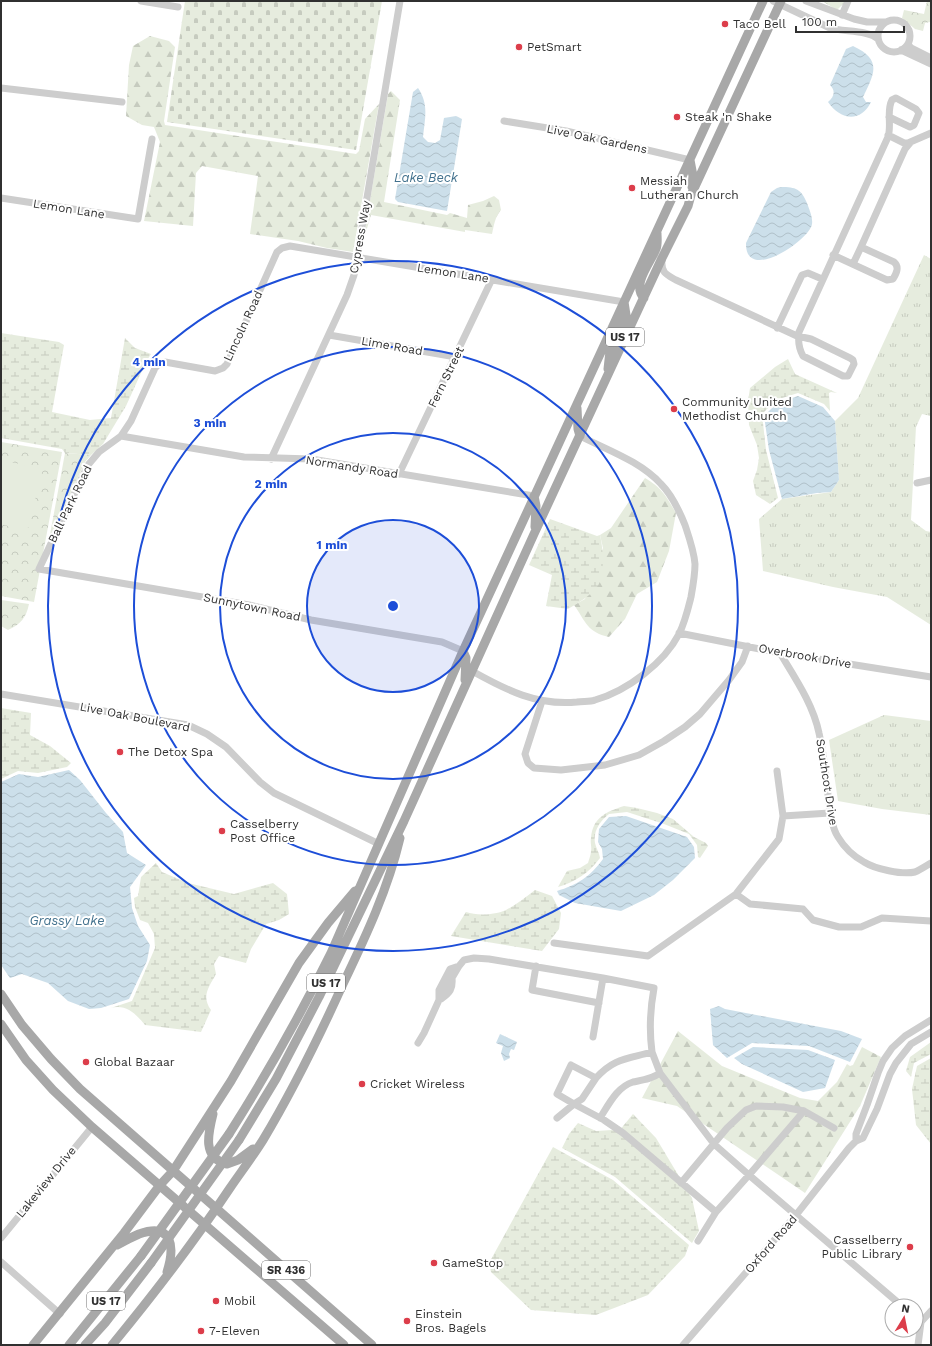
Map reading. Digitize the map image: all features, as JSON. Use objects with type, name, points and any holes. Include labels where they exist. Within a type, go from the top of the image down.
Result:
[{"type":"main road","name":"US 17","points":[[69,1345],[141,1256],[229,1134],[269,1071],[313,989],[362,883],[463,651],[763,1]]},
{"type":"main road","name":"US 17","points":[[85,1345],[105,1323],[151,1263],[239,1140],[276,1079],[320,997],[404,821],[534,534],[662,258],[688,206],[691,195],[778,2]]},
{"type":"main road","points":[[690,160],[693,176],[691,195]]},
{"type":"main road","points":[[644,298],[639,291],[640,284],[657,247],[658,228]]},
{"type":"main road","points":[[608,377],[610,352],[626,314],[624,302]]},
{"type":"main road","points":[[577,404],[577,425],[580,436]]},
{"type":"main road","points":[[534,496],[536,506],[534,534]]},
{"type":"main road","points":[[463,651],[466,658],[464,688]]},
{"type":"main road","points":[[112,1345],[165,1279],[216,1209],[261,1142],[314,1046],[372,922],[394,861],[404,821]]},
{"type":"main road","points":[[33,1345],[60,1314],[160,1185],[173,1171],[231,1081],[299,962],[328,923],[362,883]]},
{"type":"main road","name":"SR 436","points":[[1,994],[22,1025],[51,1059],[103,1110],[372,1345]]},
{"type":"main road","name":"SR 436","points":[[1,1024],[26,1060],[53,1090],[92,1127],[344,1345]]},
{"type":"main road","points":[[214,1107],[208,1141],[210,1151],[216,1160],[227,1164],[238,1160],[261,1142]]},
{"type":"main road","points":[[113,1247],[139,1234],[148,1232],[164,1234],[169,1238],[172,1251],[165,1279]]},
{"type":"street","points":[[141,1],[178,7]]},
{"type":"street","name":"Cypress Way","points":[[271,458],[347,295],[354,275],[400,1]]},
{"type":"street","points":[[778,2],[830,28],[871,34],[878,40],[885,50],[894,52],[901,50],[908,44],[910,36],[906,26],[897,20],[886,22],[867,22],[842,15],[806,1]]},
{"type":"street","points":[[842,15],[848,1]]},
{"type":"street","points":[[878,40],[878,32],[886,22]]},
{"type":"street","points":[[908,44],[912,48],[931,58]]},
{"type":"street","points":[[901,50],[931,64]]},
{"type":"street","points":[[1,88],[122,102]]},
{"type":"street","points":[[662,258],[662,268],[665,274],[689,287],[777,328],[798,336],[811,339],[850,358],[854,363],[850,373],[847,376],[843,376],[804,358],[798,336],[800,328],[888,135],[889,105],[892,99],[895,98],[919,112],[914,125],[911,127],[889,117]]},
{"type":"street","name":"Live Oak Gardens","points":[[504,121],[566,131],[690,160]]},
{"type":"street","points":[[888,135],[904,143],[910,143],[931,134]]},
{"type":"street","name":"Lemon Lane","points":[[1,198],[138,219],[152,139]]},
{"type":"street","points":[[853,264],[905,149],[910,143]]},
{"type":"street","name":"Lemon Lane","points":[[282,248],[290,246],[624,302]]},
{"type":"street","points":[[833,255],[889,280],[894,278],[897,271],[897,266],[894,262],[861,247]]},
{"type":"street","name":"Lincoln Road","points":[[159,364],[164,362],[215,371],[223,368],[227,364],[277,252],[282,248]]},
{"type":"street","points":[[777,328],[802,276],[808,273],[822,279]]},
{"type":"street","name":"Fern Street","points":[[399,474],[492,280]]},
{"type":"street","name":"Lime Road","points":[[328,335],[456,357]]},
{"type":"street","name":"Ball Park Road","points":[[39,570],[88,465],[99,452],[121,436],[131,421],[155,368],[159,364]]},
{"type":"street","name":"Normandy Road","points":[[121,436],[244,457],[311,459],[534,496]]},
{"type":"street","points":[[472,670],[514,692],[542,701],[566,703],[595,700],[623,688],[644,675],[668,650],[679,633],[688,610],[693,586],[695,564],[691,544],[679,511],[666,490],[651,474],[637,465],[580,436]]},
{"type":"street","points":[[917,483],[931,480]]},
{"type":"street","name":"Sunnytown Road","points":[[39,570],[249,605],[311,620],[442,642],[463,651]]},
{"type":"street","name":"Overbrook Drive","points":[[679,633],[780,652],[931,677]]},
{"type":"street","points":[[542,701],[525,754],[528,763],[534,768],[561,770],[605,765],[639,754],[664,741],[685,727],[700,714],[729,680],[742,662],[748,646]]},
{"type":"street","name":"Southcot Drive","points":[[780,652],[796,679],[815,719],[819,733],[830,813],[838,836],[851,853],[865,863],[889,870],[906,873],[916,872],[931,863]]},
{"type":"street","name":"Live Oak Boulevard","points":[[1,694],[188,725],[207,734],[226,747],[260,782],[274,793],[379,844]]},
{"type":"street","points":[[554,943],[648,956],[736,894],[779,839],[783,816],[777,771]]},
{"type":"street","points":[[783,816],[830,813]]},
{"type":"street","points":[[736,894],[750,904],[803,909],[813,920],[839,927],[861,927],[882,918],[931,921]]},
{"type":"street","points":[[418,1042],[424,1033],[439,1000],[439,990],[448,980],[450,969],[459,966],[464,960],[489,958],[654,988],[649,1034],[652,1052],[660,1074],[714,1144],[893,1298]]},
{"type":"street","points":[[536,966],[532,990],[599,1003]]},
{"type":"street","points":[[593,1037],[603,978]]},
{"type":"street","points":[[439,1000],[449,994],[453,986],[448,980]]},
{"type":"street","name":"Oxford Road","points":[[856,1141],[856,1134],[883,1061],[892,1048],[905,1036],[931,1020]]},
{"type":"street","name":"Oxford Road","points":[[683,1345],[796,1215],[856,1141],[863,1138],[878,1109],[890,1074],[896,1063],[911,1044],[931,1032]]},
{"type":"street","points":[[557,1118],[582,1099],[596,1078],[605,1068],[616,1061],[652,1052]]},
{"type":"street","points":[[596,1078],[571,1065],[557,1094],[600,1118],[623,1133],[716,1212]]},
{"type":"street","points":[[600,1118],[624,1086],[649,1079],[660,1074]]},
{"type":"street","points":[[681,1183],[714,1144],[746,1110],[756,1106],[783,1107],[804,1111],[834,1128]]},
{"type":"street","points":[[698,1241],[716,1212],[804,1111]]},
{"type":"street","name":"Lakeview Drive","points":[[1,1238],[92,1127]]},
{"type":"street","points":[[1,1262],[60,1314]]},
{"type":"green space","points":[[185,1],[382,1],[356,150],[167,122]]},
{"type":"green space","points":[[822,1],[846,1],[837,10]]},
{"type":"green space","points":[[927,1],[931,1],[931,24],[930,22],[925,23],[923,31],[915,29],[902,18],[904,10],[924,14]]},
{"type":"green space","points":[[150,36],[169,41],[175,47],[164,121],[165,125],[356,154],[359,151],[365,119],[379,104],[353,252],[298,241],[250,234],[258,176],[202,166],[196,173],[193,226],[144,221],[160,142],[154,127],[142,125],[126,116],[129,65],[133,46]]},
{"type":"green space","points":[[391,91],[400,100],[384,202],[447,215],[450,213],[467,218],[468,205],[494,196],[499,200],[501,210],[496,218],[492,234],[465,230],[465,232],[371,215],[363,242],[388,94]]},
{"type":"green space","points":[[924,255],[931,259],[931,416],[922,414],[916,427],[911,520],[926,531],[931,532],[931,625],[887,597],[833,587],[763,571],[759,519],[782,499],[831,492],[839,480],[835,421],[858,398]]},
{"type":"green space","points":[[1,333],[59,342],[64,345],[52,412],[90,420],[111,418],[125,338],[135,348],[151,354],[126,406],[103,444],[91,455],[65,453],[62,449],[1,438]]},
{"type":"green space","points":[[788,359],[795,374],[837,393],[829,393],[830,411],[824,404],[798,393],[776,400],[762,414],[766,450],[778,498],[770,504],[756,495],[753,481],[759,458],[757,445],[749,425],[748,401],[750,388],[775,367]]},
{"type":"green space","points":[[1,442],[62,452],[34,602],[1,596]]},
{"type":"green space","points":[[65,453],[91,455],[85,462],[49,540]]},
{"type":"green space","points":[[1,460],[43,469],[27,531],[1,524]]},
{"type":"green space","points":[[645,478],[656,485],[676,513],[669,551],[657,582],[637,594],[625,619],[609,637],[591,629],[574,605],[585,599],[603,548],[600,535],[611,528]]},
{"type":"green space","points":[[550,519],[597,536],[600,535],[601,540],[603,569],[600,582],[597,587],[583,600],[568,609],[546,606],[552,575],[529,565]]},
{"type":"green space","points":[[1,600],[29,604],[22,620],[8,630],[1,626]]},
{"type":"green space","points":[[1,708],[31,713],[30,735],[50,746],[71,763],[67,767],[38,773],[18,771],[1,779]]},
{"type":"green space","points":[[884,715],[931,721],[931,815],[882,809],[838,801],[829,740]]},
{"type":"green space","points":[[624,806],[657,813],[673,819],[694,837],[706,843],[708,846],[700,858],[698,857],[697,845],[689,834],[627,812],[609,814],[600,823],[595,834],[595,843],[600,858],[581,876],[558,887],[567,871],[580,868],[588,863],[591,852],[592,831],[598,820],[606,813]]},
{"type":"green space","points":[[156,863],[162,872],[188,883],[234,894],[273,883],[287,894],[289,914],[279,920],[266,924],[251,949],[246,963],[219,956],[214,964],[216,974],[206,996],[211,1010],[201,1032],[145,1025],[138,1017],[126,1009],[121,1007],[111,1008],[132,1001],[155,948],[154,934],[148,923],[140,920],[135,907],[134,898],[138,896],[141,877]]},
{"type":"green space","points":[[535,890],[552,896],[561,913],[559,929],[542,951],[451,936],[466,912],[491,914],[502,912],[521,901]]},
{"type":"green space","points":[[678,1031],[722,1066],[800,1098],[818,1101],[837,1082],[847,1064],[850,1066],[853,1065],[862,1047],[881,1057],[860,1106],[805,1193],[677,1106],[642,1098]]},
{"type":"green space","points":[[931,1042],[931,1054],[914,1063],[911,1077],[906,1071],[910,1057]]},
{"type":"green space","points":[[931,1058],[931,1144],[916,1125],[912,1089],[917,1066]]},
{"type":"green space","points":[[633,1114],[656,1138],[692,1198],[699,1231],[692,1243],[615,1177],[562,1148],[569,1134],[578,1123],[596,1131],[619,1131]]},
{"type":"green space","points":[[553,1147],[613,1180],[689,1245],[685,1256],[648,1295],[596,1315],[531,1310],[491,1272],[489,1263]]},
{"type":"water","points":[[853,46],[869,57],[872,62],[873,74],[863,97],[866,102],[871,102],[867,109],[862,113],[850,117],[838,113],[828,102],[834,94],[830,85],[846,49]]},
{"type":"water","name":"Lake Beck","points":[[418,88],[424,100],[425,106],[423,137],[428,142],[435,143],[440,140],[444,118],[456,116],[462,119],[447,211],[398,202],[395,199],[413,92]]},
{"type":"water","points":[[781,187],[794,188],[803,195],[811,213],[812,224],[809,231],[790,248],[778,255],[766,259],[756,260],[748,255],[746,243],[771,192]]},
{"type":"water","points":[[798,396],[823,407],[835,421],[839,480],[831,492],[782,499],[769,450],[764,416],[777,403]]},
{"type":"water","name":"Grassy Lake","points":[[69,770],[80,780],[123,832],[127,853],[146,865],[130,887],[132,908],[138,926],[150,945],[147,961],[129,999],[101,1008],[89,1009],[68,1001],[48,983],[22,974],[10,978],[1,965],[1,782],[19,774],[38,777]]},
{"type":"water","points":[[626,816],[687,837],[694,847],[695,858],[673,880],[654,895],[621,911],[575,903],[559,895],[557,891],[583,880],[603,859],[602,849],[598,842],[599,829],[609,817]]},
{"type":"water","points":[[719,1006],[725,1009],[841,1031],[862,1039],[850,1062],[809,1046],[752,1043],[727,1058],[713,1045],[710,1009]]},
{"type":"water","points":[[500,1034],[517,1042],[514,1050],[511,1049],[509,1054],[510,1058],[504,1061],[501,1053],[503,1046],[496,1043]]},
{"type":"water","points":[[753,1047],[808,1050],[835,1060],[825,1088],[803,1092],[742,1064],[734,1058]]},
{"type":"place","name":"Taco Bell","points":[[725,24]]},
{"type":"place","name":"PetSmart","points":[[519,47]]},
{"type":"place","name":"Steak 'n Shake","points":[[677,117]]},
{"type":"place","name":"Messiah Lutheran Church","points":[[632,188]]},
{"type":"place","name":"Community United Methodist Church","points":[[674,409]]},
{"type":"place","name":"The Detox Spa","points":[[120,752]]},
{"type":"place","name":"Casselberry Post Office","points":[[222,831]]},
{"type":"place","name":"Global Bazaar","points":[[86,1062]]},
{"type":"place","name":"Cricket Wireless","points":[[362,1084]]},
{"type":"place","name":"Casselberry Public Library","points":[[910,1247]]},
{"type":"place","name":"GameStop","points":[[434,1263]]},
{"type":"place","name":"Mobil","points":[[216,1301]]},
{"type":"place","name":"Einstein Bros. Bagels","points":[[407,1321]]},
{"type":"place","name":"7-Eleven","points":[[201,1331]]}]
